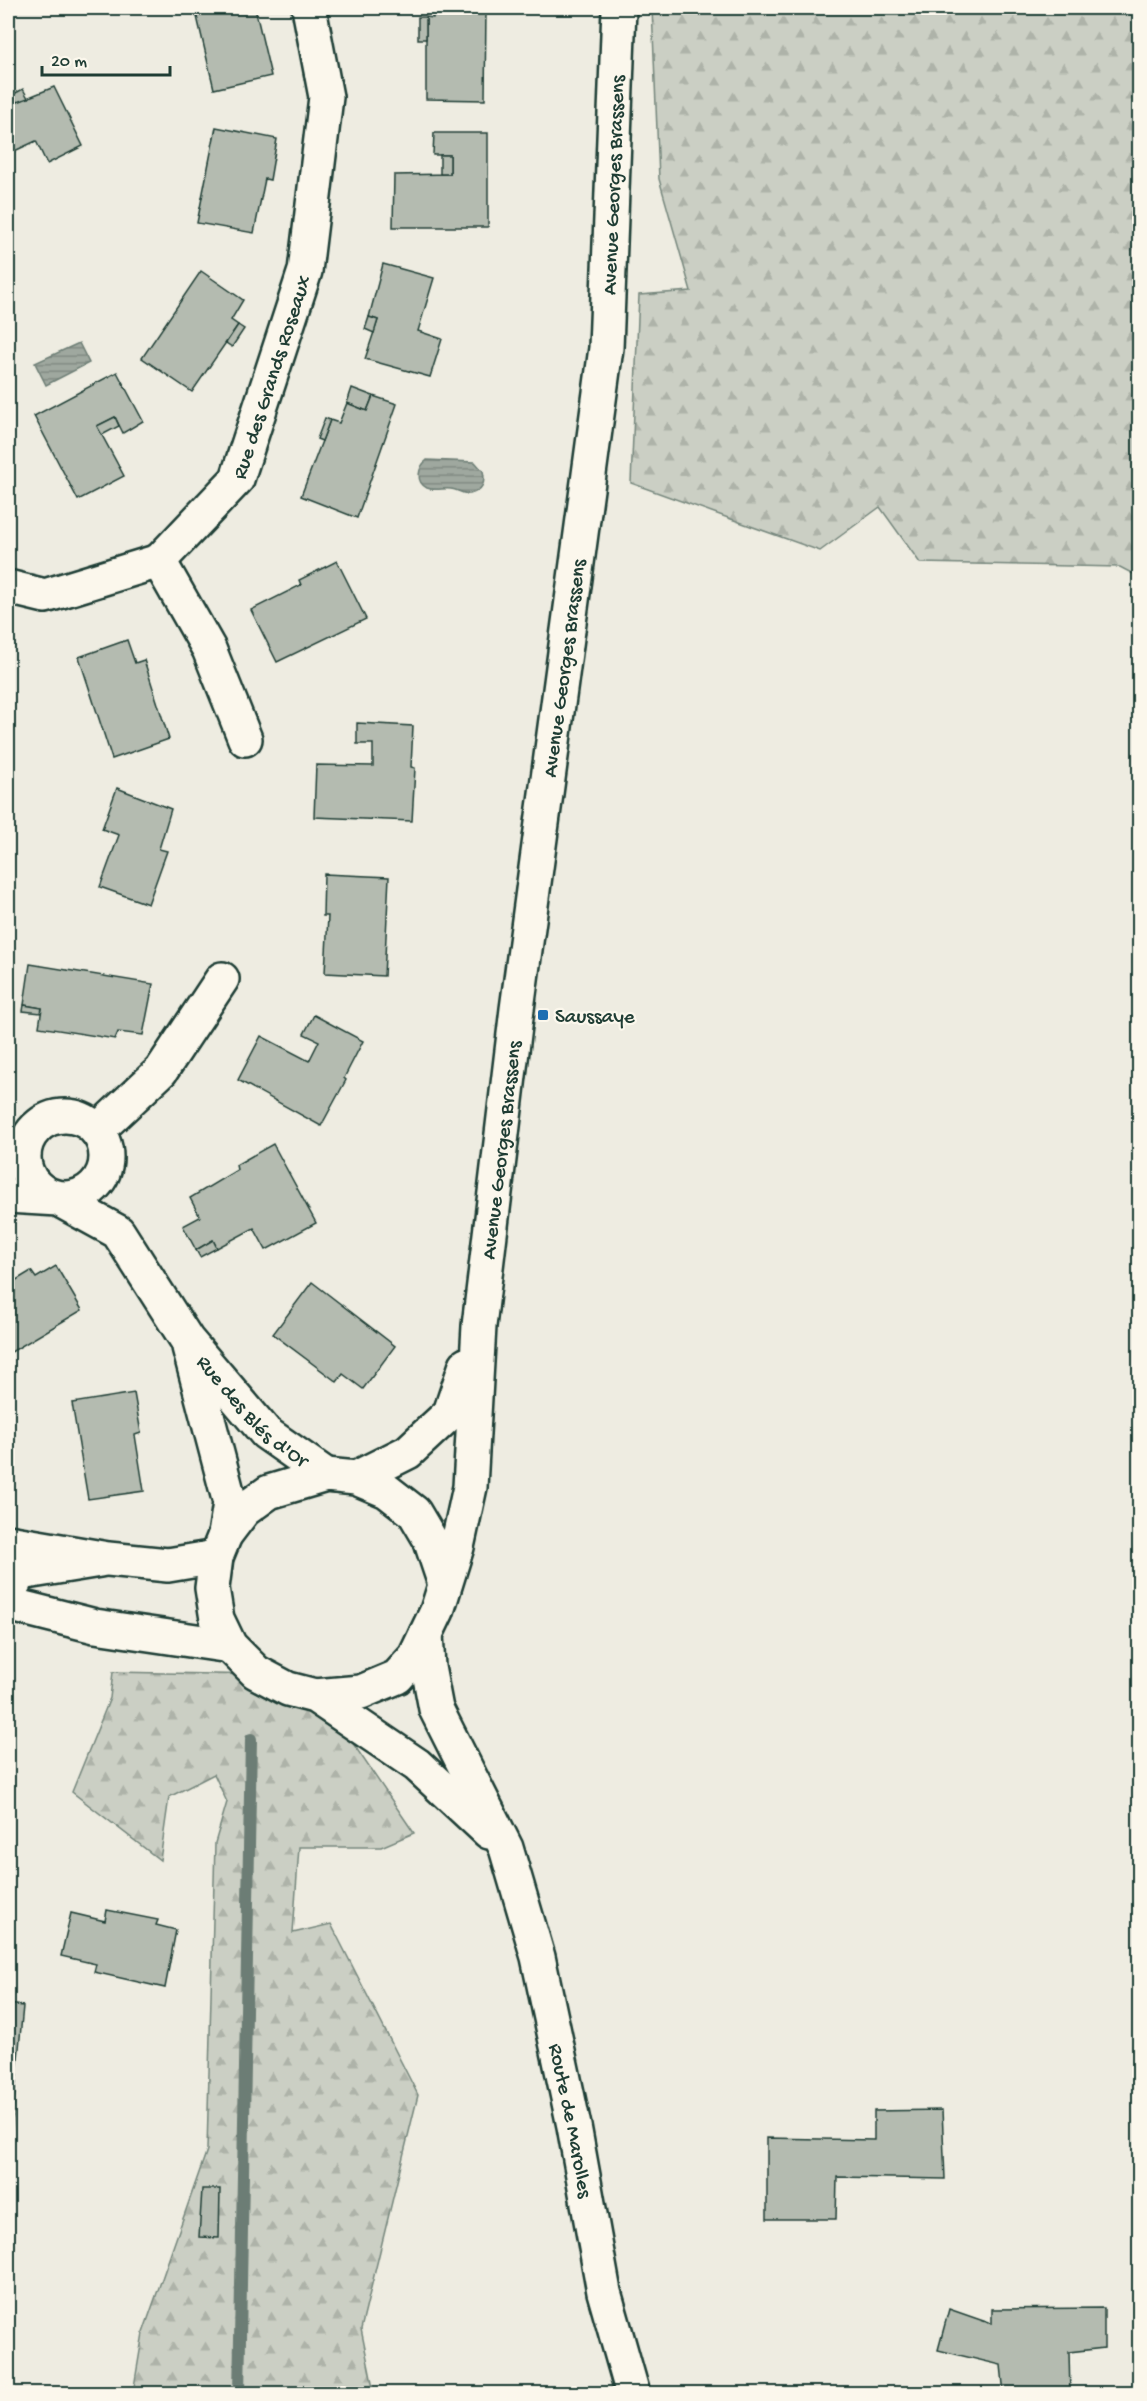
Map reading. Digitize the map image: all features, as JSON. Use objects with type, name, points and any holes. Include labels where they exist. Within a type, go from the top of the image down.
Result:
[{"type":"street","name":"Rue des Grands Roseaux","points":[[8,587],[45,596],[159,561],[237,479],[305,271],[326,97],[309,8]]},
{"type":"street","name":"Avenue Georges Brassens","points":[[315,1696],[361,1692],[397,1677],[416,1658],[436,1611],[457,1547],[470,1487],[479,1326],[517,1009],[606,348],[619,8]]},
{"type":"street","points":[[159,561],[209,649],[245,739]]},
{"type":"street","points":[[97,1131],[162,1071],[222,979]]},
{"type":"street","name":"Rue des Blés d'Or","points":[[8,1196],[58,1199],[118,1232],[187,1340],[266,1433],[341,1476],[387,1491],[414,1512],[430,1539],[444,1584]]},
{"type":"street","name":"Avenue Georges Brassens","points":[[221,1546],[244,1510],[269,1492],[341,1476],[408,1452],[450,1413],[479,1326]]},
{"type":"street","name":"Rue des Blés d'Or","points":[[187,1340],[230,1503],[212,1588],[217,1618],[230,1646],[255,1672],[288,1689],[315,1696]]},
{"type":"street","points":[[8,1542],[108,1559],[168,1566],[221,1546]]},
{"type":"street","points":[[8,1593],[20,1573],[108,1559]]},
{"type":"street","points":[[8,1604],[95,1626],[230,1646]]},
{"type":"street","name":"Route de Marolles","points":[[426,1634],[428,1667],[436,1709],[506,1848],[538,1957],[574,2126],[604,2292],[633,2394]]},
{"type":"street","points":[[315,1696],[417,1765],[506,1848]]},
{"type":"green space","points":[[652,8],[1139,8],[1139,577],[1120,567],[920,563],[880,507],[820,551],[631,483],[639,295],[691,291],[659,179]]},
{"type":"green space","points":[[113,1672],[307,1676],[414,1833],[381,1847],[299,1847],[293,1933],[331,1924],[418,2095],[361,2329],[374,2393],[133,2393],[143,2333],[207,2150],[215,1843],[227,1802],[214,1774],[169,1797],[160,1860],[72,1792],[110,1698]]},
{"type":"shaded area","points":[[79,343],[89,363],[46,385],[35,363]]},
{"type":"shaded area","points":[[427,460],[475,462],[483,471],[482,486],[478,491],[470,494],[451,489],[427,488],[421,482],[419,474]]},
{"type":"building","points":[[195,8],[255,8],[271,76],[214,89]]},
{"type":"building","points":[[433,8],[486,8],[485,100],[426,99],[426,17],[433,18]]},
{"type":"building","points":[[418,17],[426,17],[426,39],[418,39]]},
{"type":"building","points":[[54,87],[83,146],[47,164],[36,141],[8,154],[8,97],[12,95],[17,102]]},
{"type":"building","points":[[23,89],[28,98],[17,102],[12,95]]},
{"type":"building","points":[[216,127],[277,139],[270,180],[265,179],[254,233],[197,223]]},
{"type":"building","points":[[434,133],[488,133],[488,227],[393,227],[394,175],[450,174],[450,155],[433,155]]},
{"type":"building","points":[[440,155],[450,155],[450,174],[440,174]]},
{"type":"building","points":[[383,264],[434,278],[418,331],[442,339],[430,377],[365,359],[378,320],[369,317]]},
{"type":"building","points":[[201,271],[243,300],[231,320],[238,325],[192,392],[142,358]]},
{"type":"building","points":[[369,317],[378,320],[374,333],[365,329]]},
{"type":"building","points":[[238,325],[244,329],[232,347],[226,343]]},
{"type":"building","points":[[117,372],[143,421],[123,433],[115,417],[97,426],[124,476],[78,500],[34,416]]},
{"type":"building","points":[[352,388],[373,396],[367,411],[347,403]]},
{"type":"building","points":[[373,396],[397,404],[357,518],[301,496],[330,420],[339,423],[347,403],[367,411]]},
{"type":"building","points":[[115,417],[119,426],[102,435],[97,426]]},
{"type":"building","points":[[325,418],[330,420],[322,441],[317,439]]},
{"type":"building","points":[[337,561],[366,619],[277,662],[251,610],[301,585],[299,580]]},
{"type":"building","points":[[127,640],[135,663],[144,660],[169,739],[112,759],[79,657]]},
{"type":"building","points":[[357,723],[413,726],[411,767],[415,768],[412,821],[314,817],[316,765],[373,766],[373,744],[357,744]]},
{"type":"building","points":[[117,788],[171,809],[159,849],[167,851],[148,904],[100,887],[119,835],[102,829]]},
{"type":"building","points":[[324,874],[389,877],[384,976],[325,973],[328,916],[323,916]]},
{"type":"building","points":[[30,964],[153,984],[143,1035],[118,1032],[115,1039],[39,1027],[42,1008],[24,1005]]},
{"type":"building","points":[[24,1005],[42,1008],[41,1013],[23,1011]]},
{"type":"building","points":[[314,1015],[363,1041],[344,1078],[346,1080],[321,1126],[238,1080],[261,1036],[309,1061],[319,1041],[304,1034]]},
{"type":"building","points":[[273,1144],[316,1223],[266,1250],[254,1228],[217,1248],[213,1240],[196,1250],[183,1226],[200,1217],[190,1198],[237,1170],[236,1165]]},
{"type":"building","points":[[213,1240],[217,1248],[200,1257],[196,1250]]},
{"type":"building","points":[[56,1266],[82,1310],[8,1354],[8,1285],[31,1271],[36,1278]]},
{"type":"building","points":[[312,1282],[395,1346],[363,1389],[343,1374],[337,1382],[273,1334]]},
{"type":"building","points":[[134,1393],[141,1433],[135,1435],[144,1491],[88,1499],[72,1403]]},
{"type":"building","points":[[107,1910],[158,1920],[156,1925],[176,1930],[165,1988],[94,1972],[96,1964],[61,1956],[71,1913],[105,1921]]},
{"type":"building","points":[[8,2004],[23,2006],[11,2133],[8,2133]]},
{"type":"building","points":[[942,2110],[945,2179],[837,2177],[836,2219],[767,2219],[767,2138],[874,2140],[874,2111]]},
{"type":"building","points":[[202,2189],[220,2189],[219,2238],[199,2237]]},
{"type":"building","points":[[1104,2308],[1104,2348],[1069,2352],[1070,2394],[1004,2394],[1001,2365],[938,2350],[949,2309],[992,2324],[992,2309]]},
{"type":"waterway","points":[[239,2394],[251,1739]]},
{"type":"place","name":"Saussaye","points":[[543,1015]]}]
